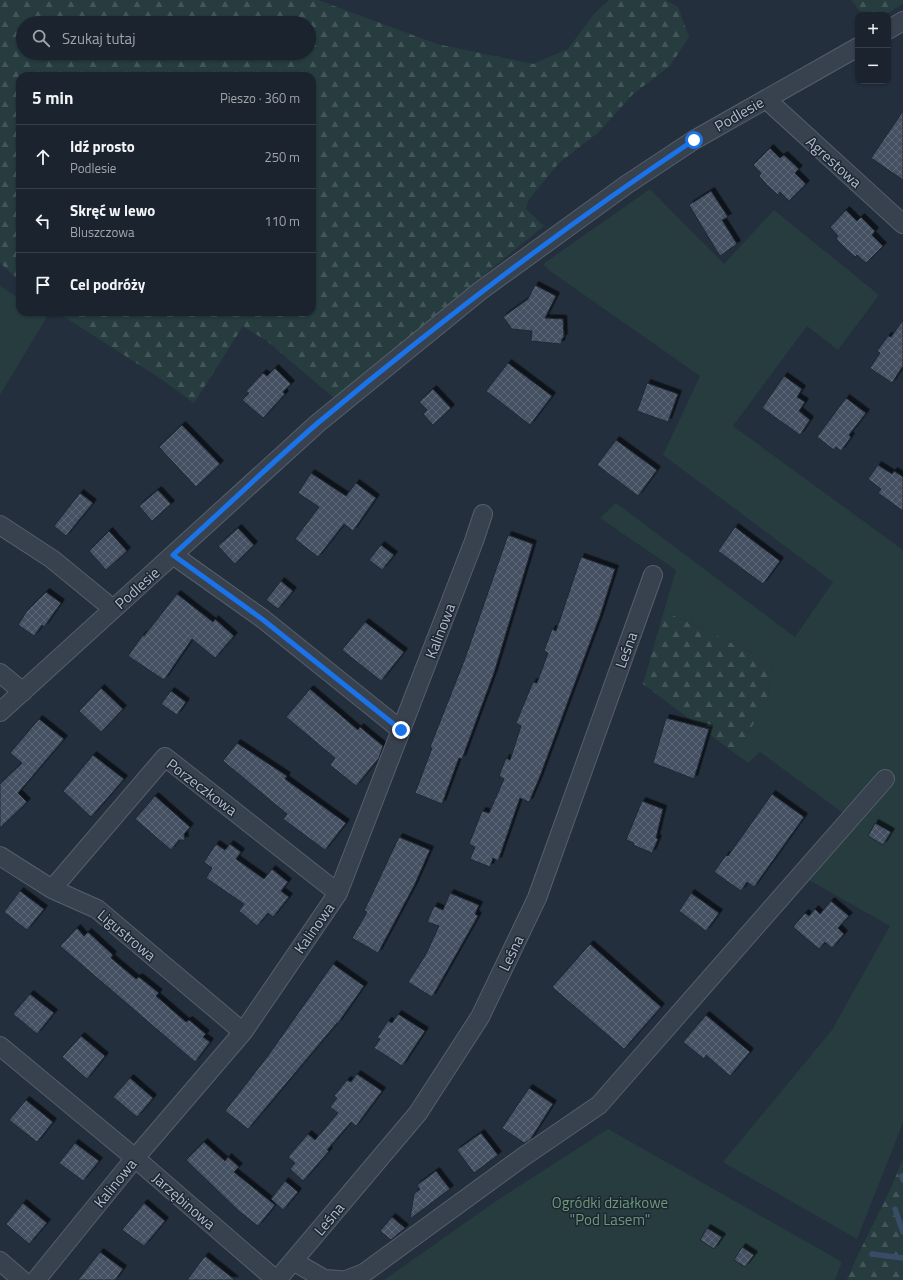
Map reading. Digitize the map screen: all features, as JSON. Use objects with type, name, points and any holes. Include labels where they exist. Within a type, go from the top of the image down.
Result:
[{"type":"street","points":[[891,28],[903,21]]},
{"type":"street","name":"Podlesie","points":[[0,712],[318,423],[480,291],[626,185],[694,140],[856,48]]},
{"type":"street","name":"Agrestowa","points":[[766,99],[903,224]]},
{"type":"street","name":"Kalinowa","points":[[36,1280],[135,1158],[243,1032],[338,893],[474,541],[483,514]]},
{"type":"street","points":[[0,525],[52,559],[113,609]]},
{"type":"street","points":[[173,555],[262,619],[401,730]]},
{"type":"street","name":"Leśna","points":[[276,1280],[418,1113],[480,1016],[537,898],[653,575]]},
{"type":"street","points":[[0,673],[23,692]]},
{"type":"street","name":"Porzeczkowa","points":[[52,888],[165,757],[338,893]]},
{"type":"street","points":[[346,1280],[364,1273],[523,1157],[599,1105],[885,779]]},
{"type":"street","name":"Ligustrowa","points":[[0,856],[52,888],[97,909],[243,1032]]},
{"type":"street","name":"Jarzębinowa","points":[[0,1046],[135,1158],[276,1280]]},
{"type":"street","points":[[0,1261],[22,1280]]},
{"type":"street","points":[[293,1261],[324,1279],[340,1280]]},
{"type":"green space","points":[[0,0],[318,0],[437,44],[533,64],[568,49],[594,14],[609,0],[665,0],[678,7],[689,37],[670,66],[632,95],[599,132],[559,163],[529,199],[526,209],[544,226],[334,398],[267,341],[243,326],[194,403],[158,377],[63,316],[316,316],[316,72],[16,72],[16,277],[0,263]]},
{"type":"green space","points":[[851,0],[903,0],[903,4],[889,12],[861,12]]},
{"type":"green space","points":[[650,189],[724,264],[774,210],[879,295],[838,350],[807,326],[733,426],[903,550],[903,1123],[857,1239],[723,1162],[832,1030],[890,926],[807,879],[847,816],[760,752],[748,763],[736,754],[768,699],[772,662],[664,611],[676,570],[600,518],[616,503],[795,637],[833,582],[663,455],[700,376],[550,271],[543,264]]},
{"type":"green space","points":[[0,286],[16,296],[16,316],[47,317],[0,395]]},
{"type":"green space","points":[[664,611],[772,662],[768,699],[736,754],[643,684]]},
{"type":"green space","name":"Ogródki działkowe \"Pod Lasem\"","points":[[608,1129],[842,1262],[835,1280],[384,1280],[499,1199]]},
{"type":"green space","points":[[903,1158],[903,1280],[847,1280],[897,1174]]},
{"type":"building","points":[[903,111],[903,180],[871,158]]},
{"type":"building","points":[[770,148],[780,158],[784,155],[799,169],[795,173],[806,184],[789,201],[780,192],[778,195],[768,186],[759,176],[761,173],[753,165]]},
{"type":"building","points":[[711,191],[728,217],[722,220],[737,244],[720,256],[689,205]]},
{"type":"building","points":[[846,210],[857,221],[861,217],[875,231],[872,235],[883,246],[866,263],[857,255],[855,257],[836,239],[838,236],[830,227]]},
{"type":"building","points":[[535,285],[556,296],[545,318],[563,319],[564,337],[561,344],[531,341],[532,331],[512,329],[503,317],[528,299]]},
{"type":"building","points":[[903,320],[903,366],[892,383],[870,368],[880,353],[877,351],[888,336],[891,337]]},
{"type":"building","points":[[508,363],[552,396],[530,425],[486,391]]},
{"type":"building","points":[[275,368],[291,384],[283,392],[285,394],[263,418],[242,400],[249,393],[246,391],[263,373],[267,376]]},
{"type":"building","points":[[784,376],[802,389],[797,397],[805,402],[799,411],[810,420],[800,435],[762,408]]},
{"type":"building","points":[[647,383],[678,394],[668,422],[637,411]]},
{"type":"building","points":[[433,389],[451,408],[433,425],[423,414],[427,410],[419,402]]},
{"type":"building","points":[[846,398],[866,413],[849,435],[851,437],[841,451],[836,447],[834,450],[817,437]]},
{"type":"building","points":[[182,425],[220,464],[196,487],[159,447]]},
{"type":"building","points":[[616,440],[657,470],[638,496],[597,465]]},
{"type":"building","points":[[878,465],[892,474],[894,471],[903,477],[903,511],[878,493],[881,489],[868,479]]},
{"type":"building","points":[[311,473],[346,496],[356,483],[376,498],[353,531],[344,524],[318,557],[295,539],[319,507],[298,493]]},
{"type":"building","points":[[158,490],[171,504],[152,521],[139,506]]},
{"type":"building","points":[[80,493],[93,503],[66,536],[54,526]]},
{"type":"building","points":[[735,527],[780,561],[763,584],[718,551]]},
{"type":"building","points":[[238,528],[254,545],[235,564],[218,546]]},
{"type":"building","points":[[109,531],[127,551],[106,570],[89,551]]},
{"type":"building","points":[[508,535],[533,544],[494,673],[462,759],[459,758],[442,804],[415,793],[432,748],[430,747],[464,661]]},
{"type":"building","points":[[381,545],[394,555],[382,570],[369,560]]},
{"type":"building","points":[[581,557],[615,569],[600,616],[539,779],[529,802],[520,798],[498,861],[493,858],[490,867],[470,859],[475,847],[469,844],[482,811],[489,813],[504,779],[499,776],[506,758],[510,760],[521,726],[516,723],[533,682],[537,683],[548,653],[544,651],[552,629],[556,631]]},
{"type":"building","points":[[281,581],[293,591],[278,609],[266,600]]},
{"type":"building","points":[[46,592],[61,603],[44,627],[42,625],[34,636],[18,625],[27,611]]},
{"type":"building","points":[[177,594],[213,622],[215,619],[234,636],[215,658],[192,639],[164,680],[128,656],[143,635],[144,636]]},
{"type":"building","points":[[365,622],[404,652],[381,681],[342,650]]},
{"type":"building","points":[[101,688],[123,709],[101,732],[79,711]]},
{"type":"building","points":[[310,689],[358,730],[360,727],[383,746],[379,758],[356,786],[330,765],[335,758],[286,717]]},
{"type":"building","points":[[171,691],[186,702],[177,715],[161,704]]},
{"type":"building","points":[[666,718],[709,729],[694,779],[653,763]]},
{"type":"building","points":[[39,719],[64,739],[18,793],[27,802],[0,828],[0,784],[22,763],[10,753]]},
{"type":"building","points":[[237,743],[287,776],[285,779],[346,823],[325,850],[283,819],[287,814],[223,761]]},
{"type":"building","points":[[93,755],[124,779],[91,817],[63,791]]},
{"type":"building","points":[[772,794],[804,817],[754,887],[747,882],[741,891],[714,872],[726,855],[728,856]]},
{"type":"building","points":[[155,796],[190,827],[184,834],[185,840],[179,840],[171,850],[135,819]]},
{"type":"building","points":[[642,801],[663,809],[656,838],[658,839],[652,853],[633,845],[634,843],[626,840]]},
{"type":"building","points":[[875,823],[891,832],[883,845],[868,836]]},
{"type":"building","points":[[399,837],[430,850],[414,886],[378,953],[352,938],[367,912],[364,911]]},
{"type":"building","points":[[216,844],[225,850],[230,844],[241,852],[236,859],[264,879],[272,869],[288,882],[281,891],[289,897],[273,917],[268,913],[257,926],[239,911],[244,904],[206,878],[212,868],[204,862]]},
{"type":"building","points":[[20,891],[44,909],[27,930],[4,912]]},
{"type":"building","points":[[450,893],[479,905],[475,914],[478,916],[432,997],[408,982],[425,956],[439,926],[427,922],[434,906],[443,910]]},
{"type":"building","points":[[691,893],[719,913],[706,931],[679,911]]},
{"type":"building","points":[[831,901],[849,916],[838,928],[844,934],[832,948],[825,942],[819,949],[793,927],[805,913],[809,916],[815,909],[820,914]]},
{"type":"building","points":[[77,928],[84,936],[88,932],[113,955],[111,958],[136,979],[139,977],[159,993],[156,996],[186,1022],[189,1020],[206,1034],[203,1037],[210,1042],[195,1062],[60,946]]},
{"type":"building","points":[[590,944],[661,1007],[624,1049],[552,987]]},
{"type":"building","points":[[333,964],[364,986],[338,1023],[248,1129],[225,1111],[267,1057]]},
{"type":"building","points":[[30,994],[54,1013],[37,1034],[13,1014]]},
{"type":"building","points":[[398,1014],[425,1031],[402,1066],[374,1048],[380,1039],[377,1038],[388,1021],[392,1023]]},
{"type":"building","points":[[706,1015],[750,1052],[730,1076],[706,1055],[704,1059],[683,1042]]},
{"type":"building","points":[[81,1036],[105,1056],[87,1079],[62,1057]]},
{"type":"building","points":[[357,1074],[382,1091],[356,1126],[351,1122],[327,1150],[329,1151],[303,1181],[290,1169],[295,1163],[288,1157],[308,1134],[315,1140],[338,1113],[330,1107],[337,1098],[334,1096],[347,1080],[351,1082]]},
{"type":"building","points":[[130,1078],[153,1098],[137,1117],[113,1097]]},
{"type":"building","points":[[529,1088],[553,1104],[530,1140],[524,1143],[502,1128]]},
{"type":"building","points":[[26,1100],[53,1122],[37,1142],[9,1120]]},
{"type":"building","points":[[481,1133],[498,1155],[474,1173],[457,1150]]},
{"type":"building","points":[[204,1142],[225,1161],[228,1157],[239,1167],[234,1172],[275,1205],[258,1226],[240,1212],[186,1160]]},
{"type":"building","points":[[75,1143],[99,1161],[83,1181],[59,1163]]},
{"type":"building","points":[[436,1171],[450,1189],[410,1219],[414,1194],[420,1189],[417,1185]]},
{"type":"building","points":[[285,1181],[298,1192],[283,1210],[271,1199]]},
{"type":"building","points":[[23,1203],[47,1223],[29,1244],[6,1224]]},
{"type":"building","points":[[144,1203],[165,1221],[144,1246],[122,1230]]},
{"type":"building","points":[[392,1217],[405,1228],[391,1240],[380,1231]]},
{"type":"building","points":[[707,1228],[722,1237],[714,1249],[700,1240]]},
{"type":"building","points":[[742,1247],[754,1255],[745,1267],[734,1260]]},
{"type":"building","points":[[100,1252],[123,1269],[115,1280],[78,1280]]},
{"type":"building","points":[[205,1256],[235,1280],[187,1280]]},
{"type":"waterway","points":[[902,1176],[903,1180]]},
{"type":"waterway","points":[[895,1209],[903,1232]]},
{"type":"waterway","points":[[872,1254],[903,1258]]},
{"type":"route","points":[[401,730],[262,619],[182,563],[173,555],[318,423],[461,306],[626,185],[694,140]]}]
